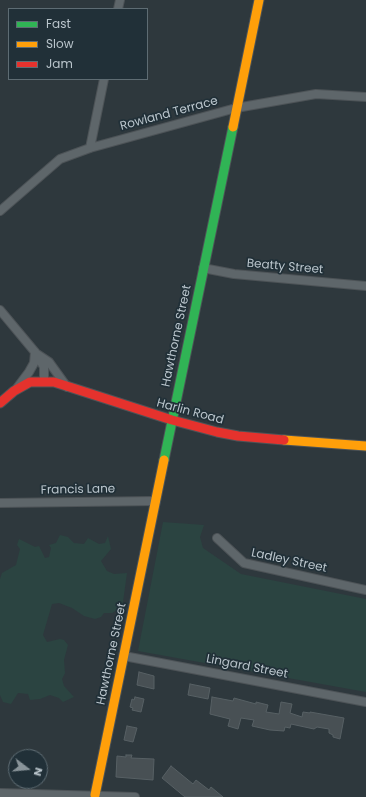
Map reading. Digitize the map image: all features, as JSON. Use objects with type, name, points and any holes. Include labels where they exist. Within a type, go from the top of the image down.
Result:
[{"type":"street","name":"Hawthorne Street","points":[[95,795],[259,0]]},
{"type":"street","points":[[90,148],[104,80]]},
{"type":"street","name":"Rowland Terrace","points":[[0,211],[60,159],[90,148],[236,108],[316,94],[366,97]]},
{"type":"street","name":"Beatty Street","points":[[203,268],[234,274],[366,286]]},
{"type":"street","points":[[0,310],[35,352],[44,367],[44,382]]},
{"type":"street","points":[[35,352],[48,362],[67,387]]},
{"type":"street","points":[[14,391],[29,372],[34,362],[35,352]]},
{"type":"street","name":"Harlin Road","points":[[0,403],[14,391],[30,382],[54,382],[172,420],[238,436],[366,446]]},
{"type":"street","name":"Francis Lane","points":[[0,503],[156,501]]},
{"type":"street","name":"Ladley Street","points":[[217,538],[244,563],[366,590]]},
{"type":"street","name":"Lingard Street","points":[[124,656],[366,702]]},
{"type":"street","points":[[0,794],[135,797]]},
{"type":"green space","points":[[163,522],[204,525],[200,537],[203,548],[241,574],[366,599],[366,692],[138,651]]},
{"type":"green space","points":[[60,535],[68,537],[74,543],[84,544],[88,538],[99,544],[105,543],[108,536],[111,549],[101,561],[107,571],[114,574],[127,573],[121,608],[112,613],[104,613],[101,617],[95,619],[84,616],[72,608],[59,603],[52,604],[43,635],[47,642],[60,639],[64,640],[68,645],[64,660],[65,673],[62,679],[64,686],[74,697],[63,702],[59,698],[50,695],[40,699],[30,700],[28,694],[18,693],[11,704],[3,702],[0,695],[0,579],[2,573],[16,565],[20,549],[17,545],[19,539],[35,547],[39,546],[45,558],[49,557],[51,548],[49,545],[56,543]]},
{"type":"building","points":[[139,672],[154,676],[154,689],[137,685]]},
{"type":"building","points":[[190,684],[210,688],[208,699],[188,695]]},
{"type":"building","points":[[135,697],[144,699],[141,712],[132,710],[133,708],[130,707],[132,699],[134,700]]},
{"type":"building","points":[[212,697],[233,701],[234,698],[256,704],[256,702],[268,705],[266,712],[279,714],[281,702],[292,704],[290,713],[302,717],[303,712],[310,712],[344,718],[340,739],[333,737],[333,735],[329,733],[329,729],[317,727],[314,729],[291,724],[290,728],[285,727],[284,731],[270,730],[252,726],[254,720],[241,718],[238,729],[228,726],[230,719],[210,714]]},
{"type":"building","points":[[127,726],[137,728],[133,742],[124,740]]},
{"type":"building","points":[[126,755],[132,755],[131,758],[154,759],[153,780],[116,777],[117,756],[126,757]]},
{"type":"building","points":[[171,766],[193,784],[196,780],[209,790],[211,787],[223,797],[185,797],[162,778]]},
{"type":"traffic: fast","points":[[164,460],[233,127]]},
{"type":"traffic: slow","points":[[233,127],[259,0]]},
{"type":"traffic: slow","points":[[284,440],[366,446]]},
{"type":"traffic: slow","points":[[95,795],[164,460]]},
{"type":"traffic: jam","points":[[0,403],[14,391],[30,382],[54,382],[172,420],[217,432],[238,436],[284,440]]}]
